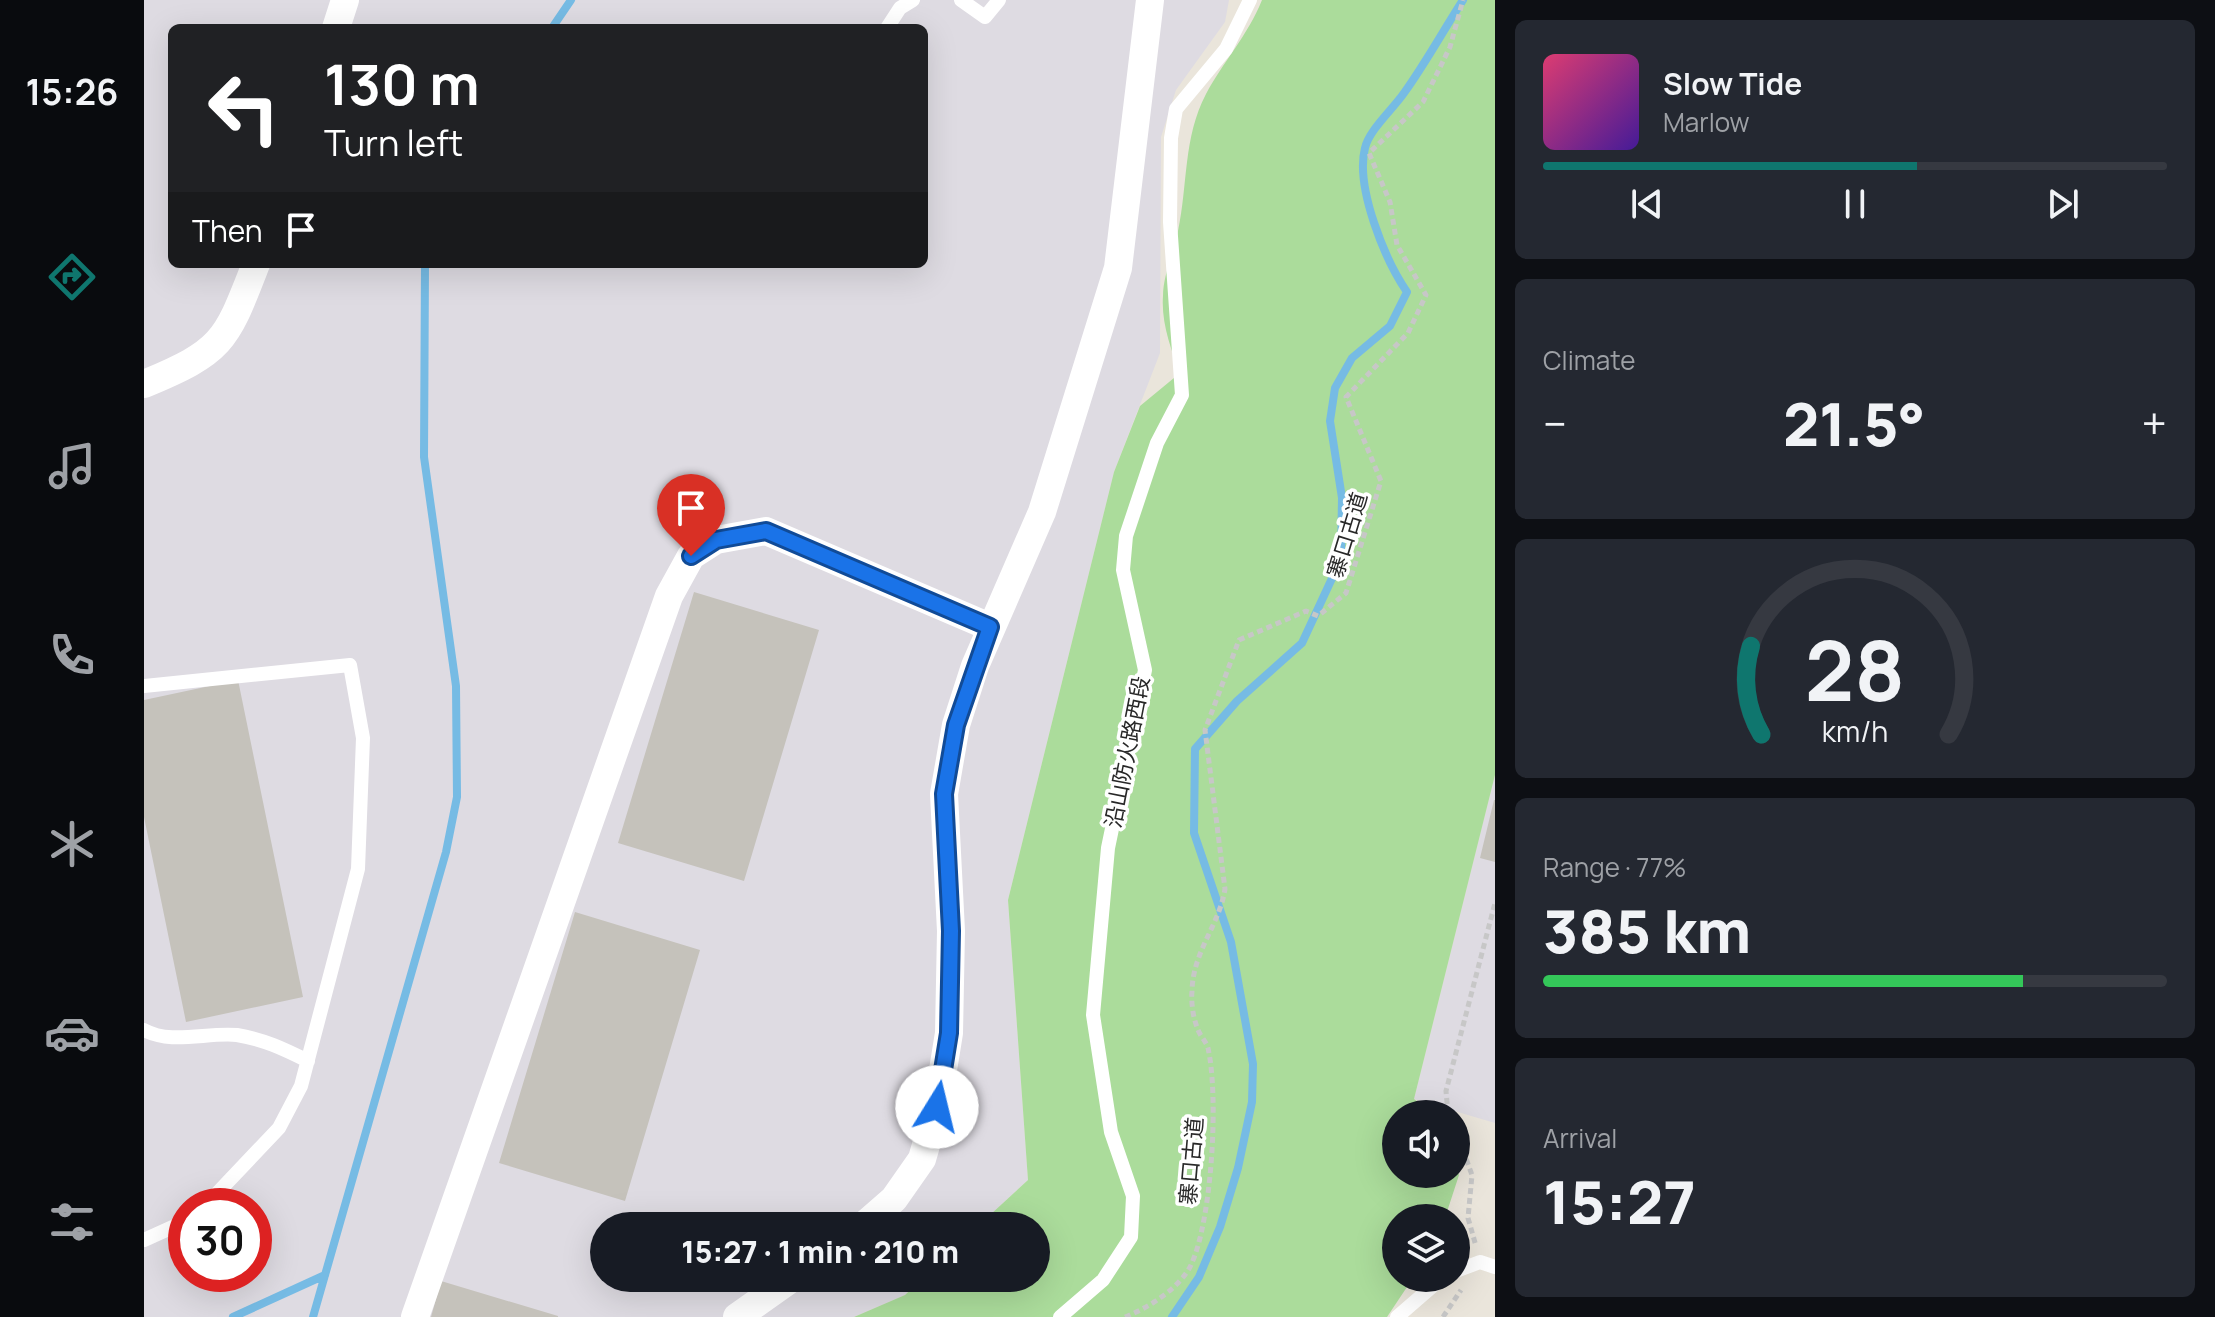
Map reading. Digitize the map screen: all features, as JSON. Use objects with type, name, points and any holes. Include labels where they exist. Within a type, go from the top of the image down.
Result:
[{"type":"street","points":[[337,24],[345,0]]},
{"type":"street","points":[[879,1212],[894,1199],[922,1159],[937,1107],[949,1033],[951,931],[944,794],[956,725],[990,627],[1042,512],[1118,268],[1150,0]]},
{"type":"street","points":[[144,384],[208,352],[224,338],[235,321],[255,268]]},
{"type":"street","points":[[415,1317],[669,596],[691,556],[716,540],[766,531],[990,627]]},
{"type":"street","points":[[737,1317],[772,1292]]},
{"type":"lane","points":[[890,24],[900,8],[913,0]]},
{"type":"lane","points":[[961,0],[985,17],[999,0]]},
{"type":"lane","name":"沿山防火路西段","points":[[1060,1317],[1103,1280],[1131,1237],[1133,1196],[1111,1132],[1093,1015],[1108,848],[1145,670],[1123,570],[1126,536],[1157,443],[1182,395],[1170,222],[1171,138],[1176,109],[1226,49],[1250,0]]},
{"type":"lane","points":[[144,686],[350,665],[363,738],[358,869],[301,1086],[279,1128],[222,1188]]},
{"type":"lane","points":[[144,1030],[153,1035],[234,1035],[256,1039],[308,1061]]},
{"type":"lane","points":[[144,1240],[168,1229]]},
{"type":"lane","points":[[1470,1266],[1480,1262],[1495,1267]]},
{"type":"lane","points":[[1397,1317],[1426,1292]]},
{"type":"path","name":"寨口古道","points":[[1125,1317],[1167,1292],[1190,1268],[1206,1193],[1212,1143],[1212,1091],[1208,1046],[1197,1028],[1191,994],[1194,964],[1205,935],[1221,914],[1225,889],[1205,730],[1239,640],[1306,611],[1318,616],[1346,593],[1381,481],[1346,397],[1408,333],[1426,295],[1397,245],[1390,202],[1369,153],[1423,102],[1450,47],[1463,0]]},
{"type":"path","points":[[1447,1100],[1446,1091],[1495,903]]},
{"type":"path","points":[[1470,1170],[1468,1218],[1480,1262]]},
{"type":"shaded area","points":[[144,0],[1229,0],[1225,22],[1176,90],[1161,137],[1160,353],[1114,472],[1008,900],[1028,1180],[993,1212],[590,1212],[590,1292],[908,1292],[854,1317],[144,1317]]},
{"type":"shaded area","points":[[1495,775],[1495,1123],[1470,1116],[1470,1100],[1414,1099]]},
{"type":"green space","points":[[1262,0],[1495,0],[1495,775],[1415,1100],[1382,1100],[1382,1188],[1455,1188],[1450,1204],[1382,1204],[1382,1292],[1404,1292],[1387,1317],[854,1317],[908,1292],[1050,1292],[1050,1212],[993,1212],[1028,1180],[1008,900],[1114,472],[1140,406],[1180,373],[1165,326],[1163,296],[1178,231],[1193,127],[1206,94],[1250,25]]},
{"type":"building","points":[[694,592],[819,630],[744,881],[618,843]]},
{"type":"building","points":[[238,680],[303,997],[186,1022],[144,817],[144,700]]},
{"type":"building","points":[[1495,800],[1495,862],[1480,858]]},
{"type":"building","points":[[575,912],[700,950],[625,1201],[499,1163]]},
{"type":"building","points":[[441,1281],[558,1316],[558,1317],[431,1317]]},
{"type":"waterway","points":[[555,24],[571,0]]},
{"type":"waterway","points":[[1172,1317],[1199,1277],[1220,1227],[1238,1168],[1252,1102],[1253,1064],[1231,942],[1194,833],[1195,749],[1237,701],[1302,643],[1341,559],[1342,498],[1330,421],[1335,388],[1352,358],[1390,326],[1407,292],[1374,223],[1364,182],[1365,148],[1376,127],[1419,71],[1463,0]]},
{"type":"waterway","points":[[313,1317],[446,852],[457,797],[456,686],[424,457],[425,268]]},
{"type":"waterway","points":[[233,1317],[325,1275]]},
{"type":"route","points":[[691,556],[716,540],[766,531],[990,627],[956,725],[944,794],[951,931],[949,1033],[937,1107]]}]
